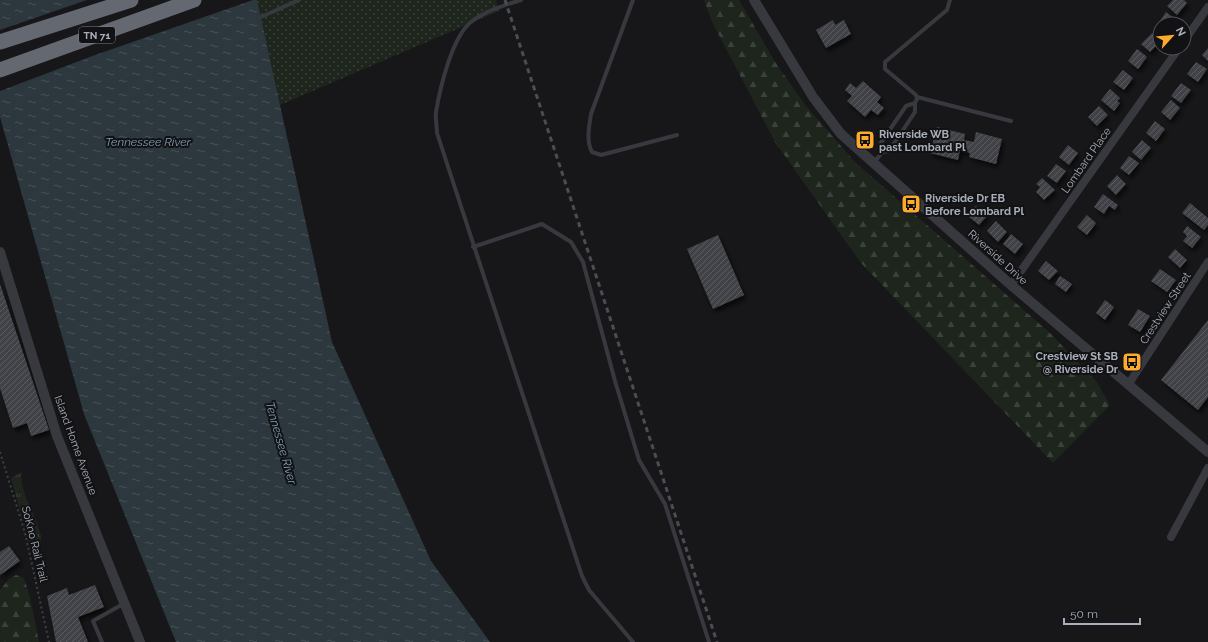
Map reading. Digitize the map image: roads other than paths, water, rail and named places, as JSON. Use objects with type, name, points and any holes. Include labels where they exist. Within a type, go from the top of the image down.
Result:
[{"type":"highway","name":"TN 71","points":[[0,42],[132,0]]},
{"type":"highway","name":"TN 71","points":[[0,70],[194,0]]},
{"type":"street","name":"Riverside Drive","points":[[754,0],[813,98],[841,134],[1011,285],[1128,386],[1208,452]]},
{"type":"street","points":[[1192,30],[1208,7]]},
{"type":"street","name":"Lombard Place","points":[[1011,285],[1173,56]]},
{"type":"street","name":"Island Home Avenue","points":[[0,252],[58,436],[140,642]]},
{"type":"street","name":"Crestview Street","points":[[1128,386],[1208,262]]},
{"type":"street","points":[[1171,537],[1208,468]]},
{"type":"lane","points":[[260,17],[299,0]]},
{"type":"lane","points":[[521,0],[487,12],[471,21],[461,31],[454,45],[436,113],[438,133],[473,247],[582,576],[589,590],[633,642]]},
{"type":"lane","points":[[633,0],[591,114],[589,128],[590,147],[592,152],[601,155],[677,135]]},
{"type":"lane","points":[[950,0],[947,10],[885,62],[885,69],[917,97],[1011,121]]},
{"type":"lane","points":[[874,163],[882,152],[890,151],[915,112],[917,97]]},
{"type":"lane","points":[[882,152],[880,144],[906,106],[915,104]]},
{"type":"lane","points":[[473,247],[542,224],[571,242],[582,262],[615,381],[639,460],[665,504],[709,642]]},
{"type":"lane","points":[[102,642],[93,621],[124,603]]},
{"type":"water","name":"Tennessee River","points":[[0,0],[257,0],[332,342],[431,561],[490,642],[176,642],[84,414],[0,117]]},
{"type":"railway","points":[[505,0],[717,642]]},
{"type":"place","name":"Riverside WB past Lombard Pl","points":[[865,140]]},
{"type":"place","name":"Riverside Dr EB Before Lombard Pl","points":[[911,204]]},
{"type":"place","name":"Crestview St SB @ Riverside Dr","points":[[1132,362]]}]
